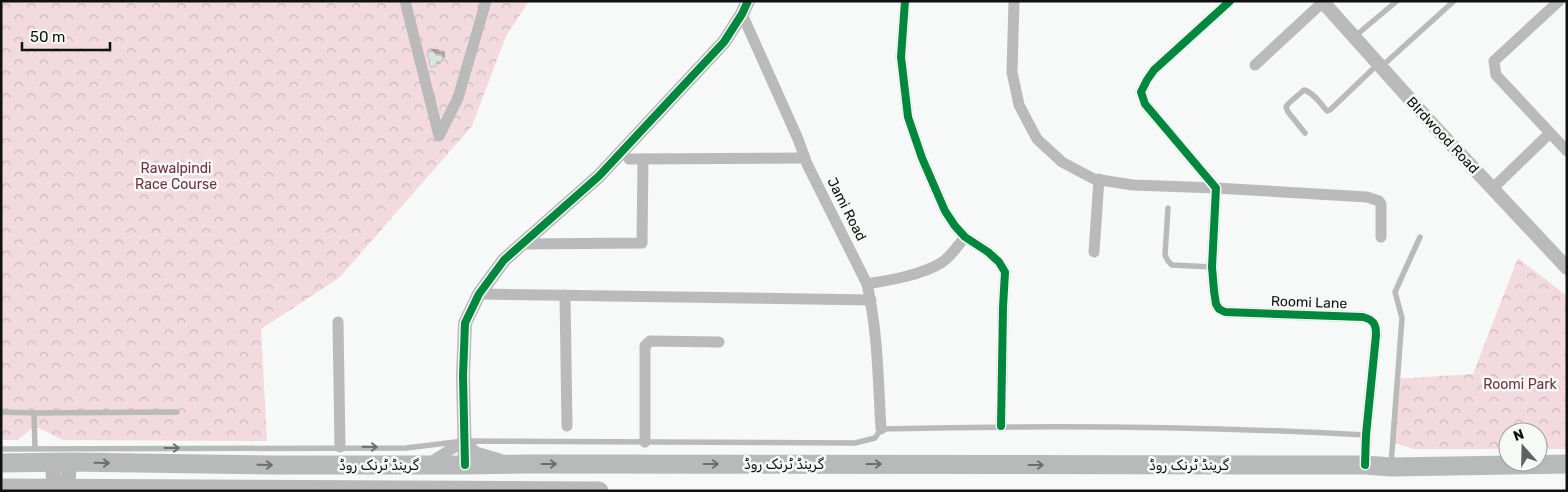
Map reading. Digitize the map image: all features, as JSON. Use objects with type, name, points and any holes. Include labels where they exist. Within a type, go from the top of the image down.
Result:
[{"type":"highway","name":"گرینڈ ٹرنک روڈ","points":[[1,463],[465,466],[516,464],[1391,467],[1567,464]]},
{"type":"highway","name":"گرینڈ ٹرنک روڈ","points":[[1,488],[61,490],[600,491]]},
{"type":"main road","points":[[61,463],[61,490]]},
{"type":"street","points":[[405,1],[439,136],[458,98],[486,1]]},
{"type":"street","points":[[905,1],[901,56],[908,117],[922,158],[945,211],[955,226],[965,237],[988,252],[999,262],[1005,272],[1001,426]]},
{"type":"street","points":[[1014,1],[1012,72],[1019,105],[1037,138],[1062,162],[1094,179],[1133,185],[1216,188],[1367,198],[1378,201],[1381,204],[1381,237]]},
{"type":"street","points":[[1216,188],[1145,104],[1141,92],[1154,70],[1230,1]]},
{"type":"street","points":[[1559,1],[1494,61],[1496,75],[1567,152]]},
{"type":"street","points":[[1255,64],[1322,2]]},
{"type":"street","name":"BIrdwood Road","points":[[1322,2],[1492,188],[1565,263]]},
{"type":"street","points":[[465,466],[464,323],[479,294],[504,260],[599,176],[724,42],[745,7]]},
{"type":"street","name":"Jami Road","points":[[745,7],[805,158],[867,284],[876,338],[881,429]]},
{"type":"street","points":[[1492,188],[1550,133]]},
{"type":"street","points":[[629,159],[805,158]]},
{"type":"street","points":[[522,244],[642,243],[643,159]]},
{"type":"street","points":[[1094,252],[1099,180]]},
{"type":"street","name":"Roomi Lane","points":[[1216,188],[1212,267],[1216,304],[1219,309],[1226,312],[1363,316],[1373,321],[1376,326],[1365,466]]},
{"type":"street","points":[[867,284],[902,277],[942,262],[965,237]]},
{"type":"street","points":[[479,294],[871,300]]},
{"type":"street","points":[[565,296],[567,426]]},
{"type":"street","points":[[338,322],[340,447]]},
{"type":"street","points":[[645,442],[645,346],[650,341],[720,342]]},
{"type":"street","points":[[464,441],[476,452],[516,464]]},
{"type":"street","points":[[425,465],[464,441]]},
{"type":"lane","points":[[1354,37],[1397,1]]},
{"type":"lane","points":[[1305,133],[1288,112],[1286,107],[1289,102],[1306,90],[1327,110],[1330,110],[1454,1]]},
{"type":"lane","points":[[1168,208],[1165,255],[1168,261],[1172,265],[1212,267]]},
{"type":"lane","points":[[1391,467],[1402,318],[1395,292],[1420,237]]},
{"type":"lane","points":[[1,412],[177,412]]},
{"type":"lane","points":[[34,412],[34,449]]},
{"type":"lane","points":[[1,449],[406,448],[464,441],[855,443],[874,438],[881,429],[1001,426],[1084,426],[1366,435]]},
{"type":"green space","name":"Rawalpindi Race Course","points":[[1,1],[529,1],[506,36],[472,126],[339,278],[261,329],[267,441],[62,440],[39,428],[32,428],[18,440],[1,440]]},
{"type":"green space","name":"Roomi Park","points":[[1518,258],[1567,296],[1567,449],[1548,449],[1548,422],[1498,422],[1498,449],[1413,449],[1390,441],[1395,379],[1473,374]]},
{"type":"building","points":[[429,51],[434,52],[436,55],[441,55],[443,59],[437,62],[435,67],[431,67],[429,64],[430,60],[427,56]]},
{"type":"cycle path","points":[[465,465],[463,376],[465,323],[479,294],[504,260],[599,176],[724,42],[748,1]]},
{"type":"cycle path","points":[[905,1],[901,57],[908,117],[922,158],[945,211],[955,226],[965,237],[988,252],[999,262],[1005,272],[1001,426]]},
{"type":"cycle path","points":[[1230,1],[1154,70],[1141,92],[1145,104],[1216,188],[1212,267],[1216,304],[1219,309],[1225,312],[1363,317],[1374,323],[1376,335],[1366,435],[1365,465]]}]
